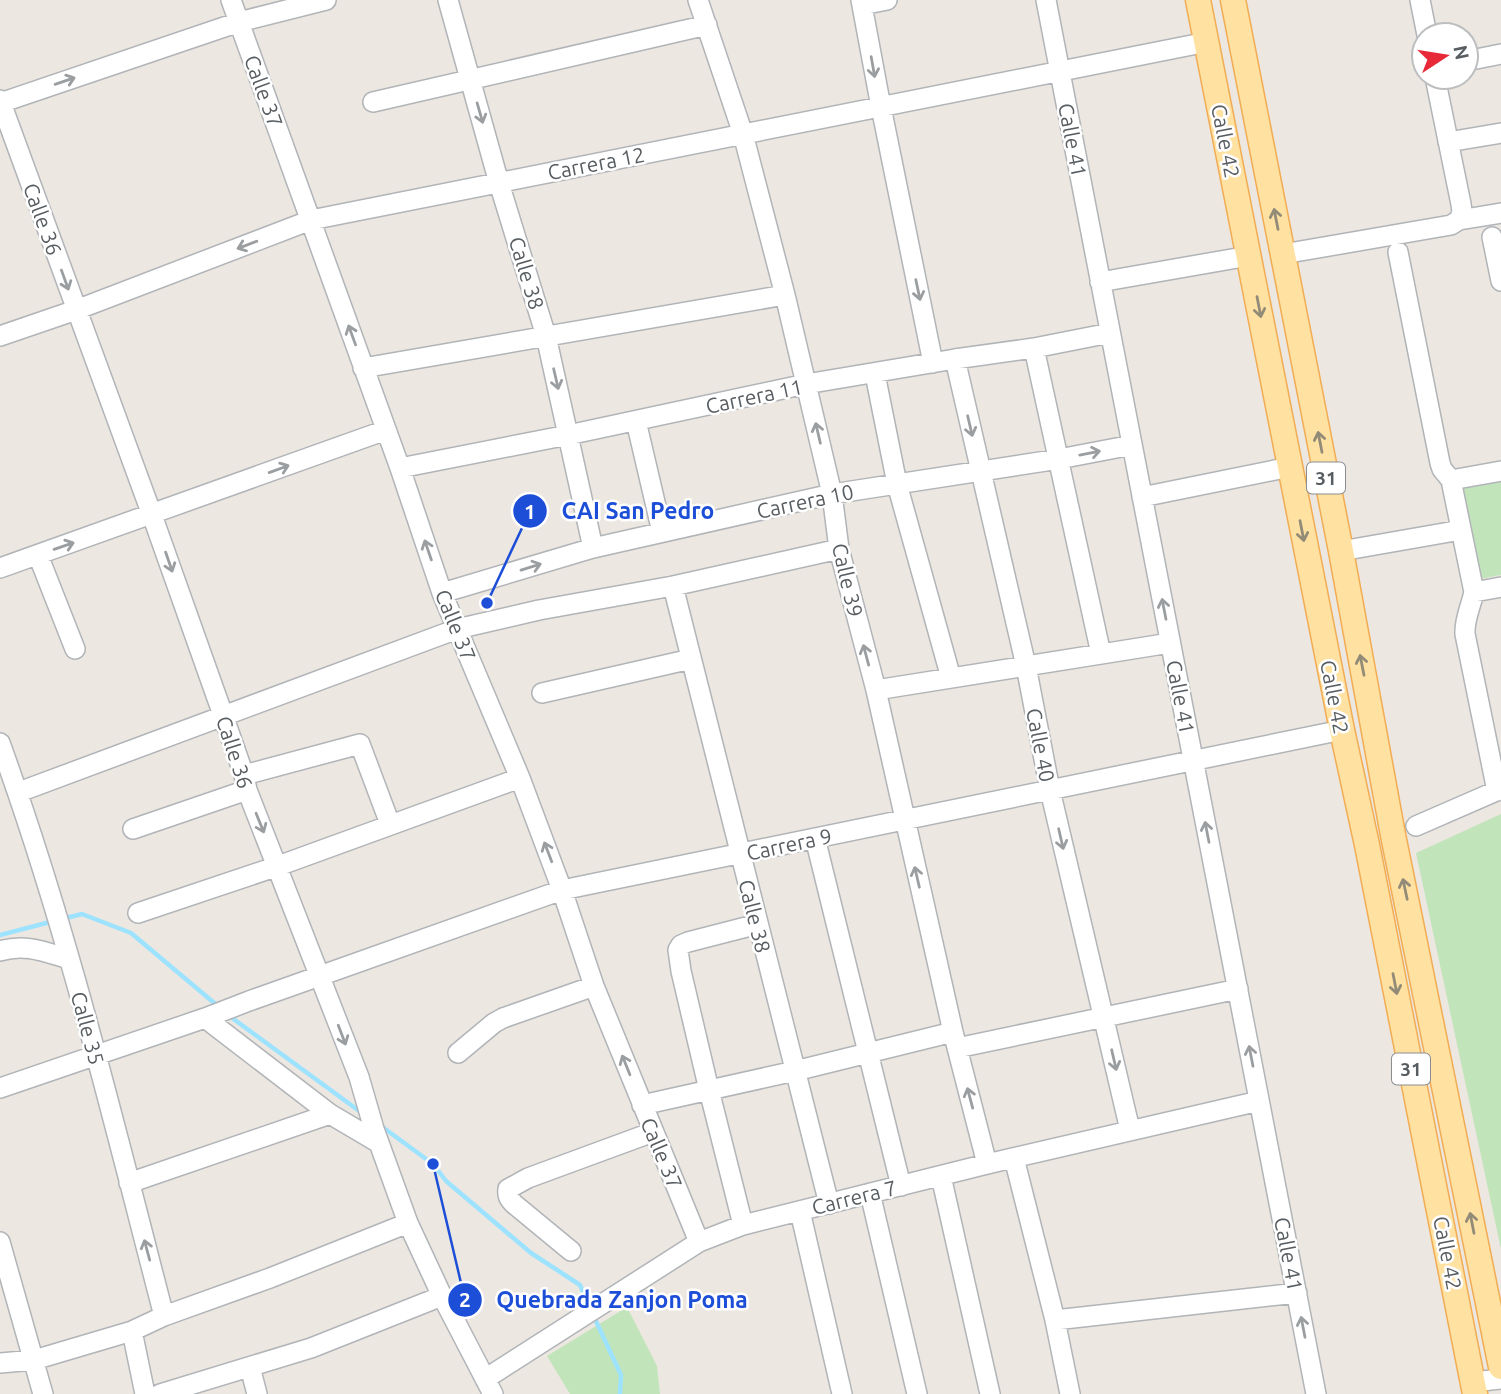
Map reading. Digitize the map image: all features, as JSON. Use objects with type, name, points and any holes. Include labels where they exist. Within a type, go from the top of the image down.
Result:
[{"type":"main road","name":"Calle 42","points":[[1198,0],[1474,1388]]},
{"type":"main road","name":"Calle 42","points":[[1233,0],[1394,835],[1501,1367]]},
{"type":"street","name":"Calle 37","points":[[231,0],[400,468],[442,593],[520,778],[594,986],[699,1242]]},
{"type":"street","points":[[0,102],[239,22],[326,0]]},
{"type":"street","name":"Calle 38","points":[[448,0],[499,183],[546,336],[593,548]]},
{"type":"street","name":"Calle 39","points":[[698,0],[743,134],[785,295],[832,494],[839,549],[876,690],[955,1040],[987,1164]]},
{"type":"street","points":[[887,0],[861,3],[933,363]]},
{"type":"street","name":"Calle 41","points":[[1046,0],[1316,1394]]},
{"type":"street","points":[[1420,0],[1424,21]]},
{"type":"street","points":[[373,102],[706,25]]},
{"type":"street","name":"Carrera 12","points":[[0,336],[76,310],[311,220],[1207,42]]},
{"type":"street","points":[[1480,58],[1501,54]]},
{"type":"street","points":[[1283,254],[1451,225],[1460,212],[1439,91]]},
{"type":"street","name":"Calle 36","points":[[0,102],[152,515],[246,782],[359,1077],[408,1223],[489,1387]]},
{"type":"street","points":[[1448,142],[1501,132]]},
{"type":"street","points":[[1460,212],[1501,213]]},
{"type":"street","points":[[1492,237],[1501,281]]},
{"type":"street","points":[[1398,252],[1440,463],[1451,480],[1475,592],[1466,620],[1465,634],[1499,790],[1416,826]]},
{"type":"street","points":[[1100,282],[1249,256]]},
{"type":"street","points":[[363,368],[785,295]]},
{"type":"street","name":"Carrera 11","points":[[400,468],[806,384],[1034,348],[1110,333]]},
{"type":"street","points":[[1034,348],[1101,654]]},
{"type":"street","name":"Calle 40","points":[[955,359],[1026,666],[1050,790],[1130,1130]]},
{"type":"street","points":[[875,374],[897,484],[951,678]]},
{"type":"street","points":[[636,421],[662,532]]},
{"type":"street","points":[[0,568],[386,430]]},
{"type":"street","name":"Carrera 10","points":[[442,593],[593,548],[832,494],[981,472],[1132,445]]},
{"type":"street","points":[[1142,497],[1290,467]]},
{"type":"street","points":[[1451,480],[1501,471]]},
{"type":"street","points":[[1340,551],[1461,530]]},
{"type":"street","points":[[19,792],[457,629],[538,610],[673,586],[839,549]]},
{"type":"street","points":[[38,555],[75,649]]},
{"type":"street","name":"Calle 38","points":[[673,586],[829,1204]]},
{"type":"street","points":[[1475,592],[1501,587]]},
{"type":"street","points":[[876,690],[1170,643]]},
{"type":"street","points":[[542,693],[691,659]]},
{"type":"street","name":"Carrera 9","points":[[0,1088],[211,1016],[562,890],[1342,730]]},
{"type":"street","name":"Calle 35","points":[[0,743],[19,792],[69,959],[164,1316]]},
{"type":"street","points":[[133,829],[246,782],[360,744],[390,824]]},
{"type":"street","points":[[138,913],[278,866],[520,778]]},
{"type":"street","points":[[815,838],[901,1186]]},
{"type":"street","points":[[743,1225],[678,950],[688,942],[758,924]]},
{"type":"street","points":[[0,951],[11,947],[34,948],[69,959]]},
{"type":"street","points":[[458,1053],[503,1018],[594,986]]},
{"type":"street","points":[[642,1105],[868,1053],[1104,1018],[1238,989]]},
{"type":"street","points":[[211,1016],[330,1114],[377,1136]]},
{"type":"street","name":"Carrera 7","points":[[489,1387],[606,1301],[699,1242],[743,1225],[987,1164],[1259,1101]]},
{"type":"street","points":[[129,1183],[330,1114]]},
{"type":"street","points":[[571,1251],[514,1204],[507,1194],[509,1189],[528,1178],[653,1132]]},
{"type":"street","points":[[1014,1158],[1055,1320],[1070,1394]]},
{"type":"street","points":[[940,1176],[990,1394]]},
{"type":"street","points":[[870,1194],[917,1394]]},
{"type":"street","points":[[800,1211],[842,1394]]},
{"type":"street","points":[[0,1363],[34,1360],[132,1331],[164,1316],[270,1278],[408,1223]]},
{"type":"street","points":[[0,1242],[43,1394]]},
{"type":"street","points":[[1055,1320],[1297,1293]]},
{"type":"street","points":[[160,1394],[311,1348],[442,1296]]},
{"type":"street","points":[[132,1331],[145,1394]]},
{"type":"street","points":[[250,1367],[257,1394]]},
{"type":"street","points":[[1474,1388],[1501,1380]]},
{"type":"green space","points":[[1501,478],[1501,575],[1479,579],[1462,485]]},
{"type":"green space","points":[[1501,814],[1501,1249],[1416,853]]},
{"type":"green space","points":[[627,1307],[657,1366],[660,1394],[570,1394],[547,1356]]},
{"type":"waterway","points":[[62,919],[82,914],[131,933],[219,1007]]},
{"type":"waterway","points":[[0,935],[54,921]]},
{"type":"waterway","points":[[228,1015],[362,1113]]},
{"type":"waterway","points":[[381,1126],[433,1164],[446,1181],[531,1253],[580,1285],[589,1305]]},
{"type":"waterway","points":[[594,1317],[621,1375],[620,1394]]},
{"type":"place","name":"CAI San Pedro","points":[[487,603]]},
{"type":"place","name":"Quebrada Zanjon Poma","points":[[433,1164]]}]
